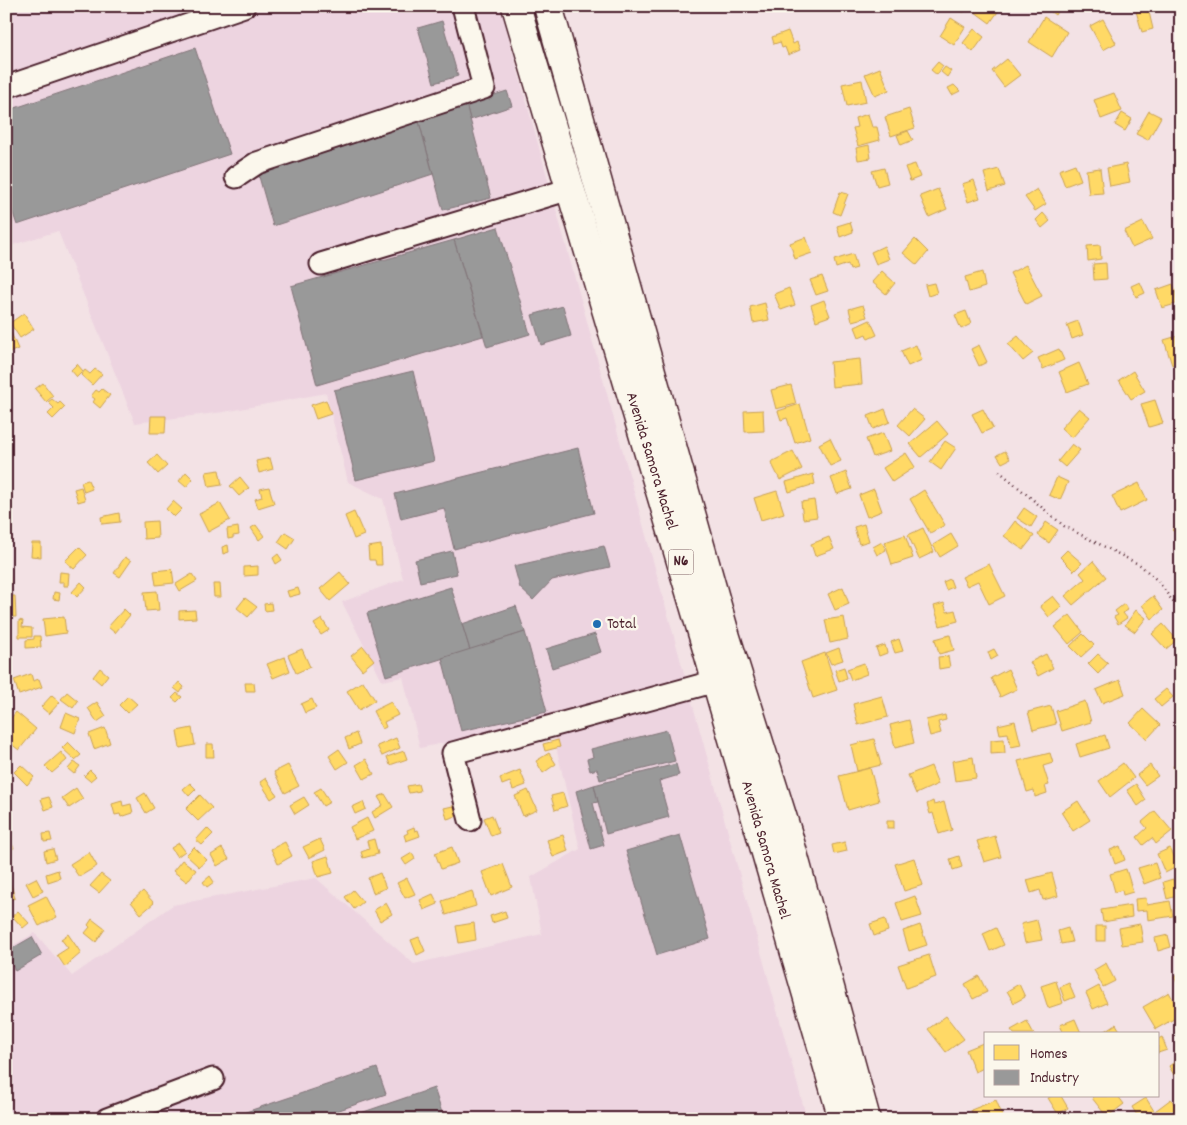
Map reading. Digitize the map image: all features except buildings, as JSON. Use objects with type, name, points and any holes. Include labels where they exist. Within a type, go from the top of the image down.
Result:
[{"type":"highway","name":"Avenida Samora Machel","points":[[516,6],[716,681],[842,1119]]},
{"type":"highway","name":"Avenida Samora Machel","points":[[548,6],[724,634],[788,835],[866,1119]]},
{"type":"street","points":[[6,87],[244,6]]},
{"type":"street","points":[[236,177],[257,163],[484,88],[462,6]]},
{"type":"street","points":[[321,264],[570,189]]},
{"type":"street","points":[[470,820],[453,753],[716,681]]},
{"type":"street","points":[[107,1119],[213,1079]]},
{"type":"path","points":[[999,471],[1064,526],[1140,565],[1158,581],[1181,613]]},
{"type":"shaded area","points":[[6,6],[500,6],[807,1119],[6,1119],[6,969],[10,967],[6,958],[6,949],[35,933],[72,976],[173,905],[316,878],[414,964],[542,934],[531,877],[580,849],[550,721],[420,748],[403,677],[382,681],[342,602],[403,579],[383,499],[348,482],[326,393],[224,412],[135,423],[58,231],[6,247]]},
{"type":"place","name":"Total","points":[[597,624]]}]
